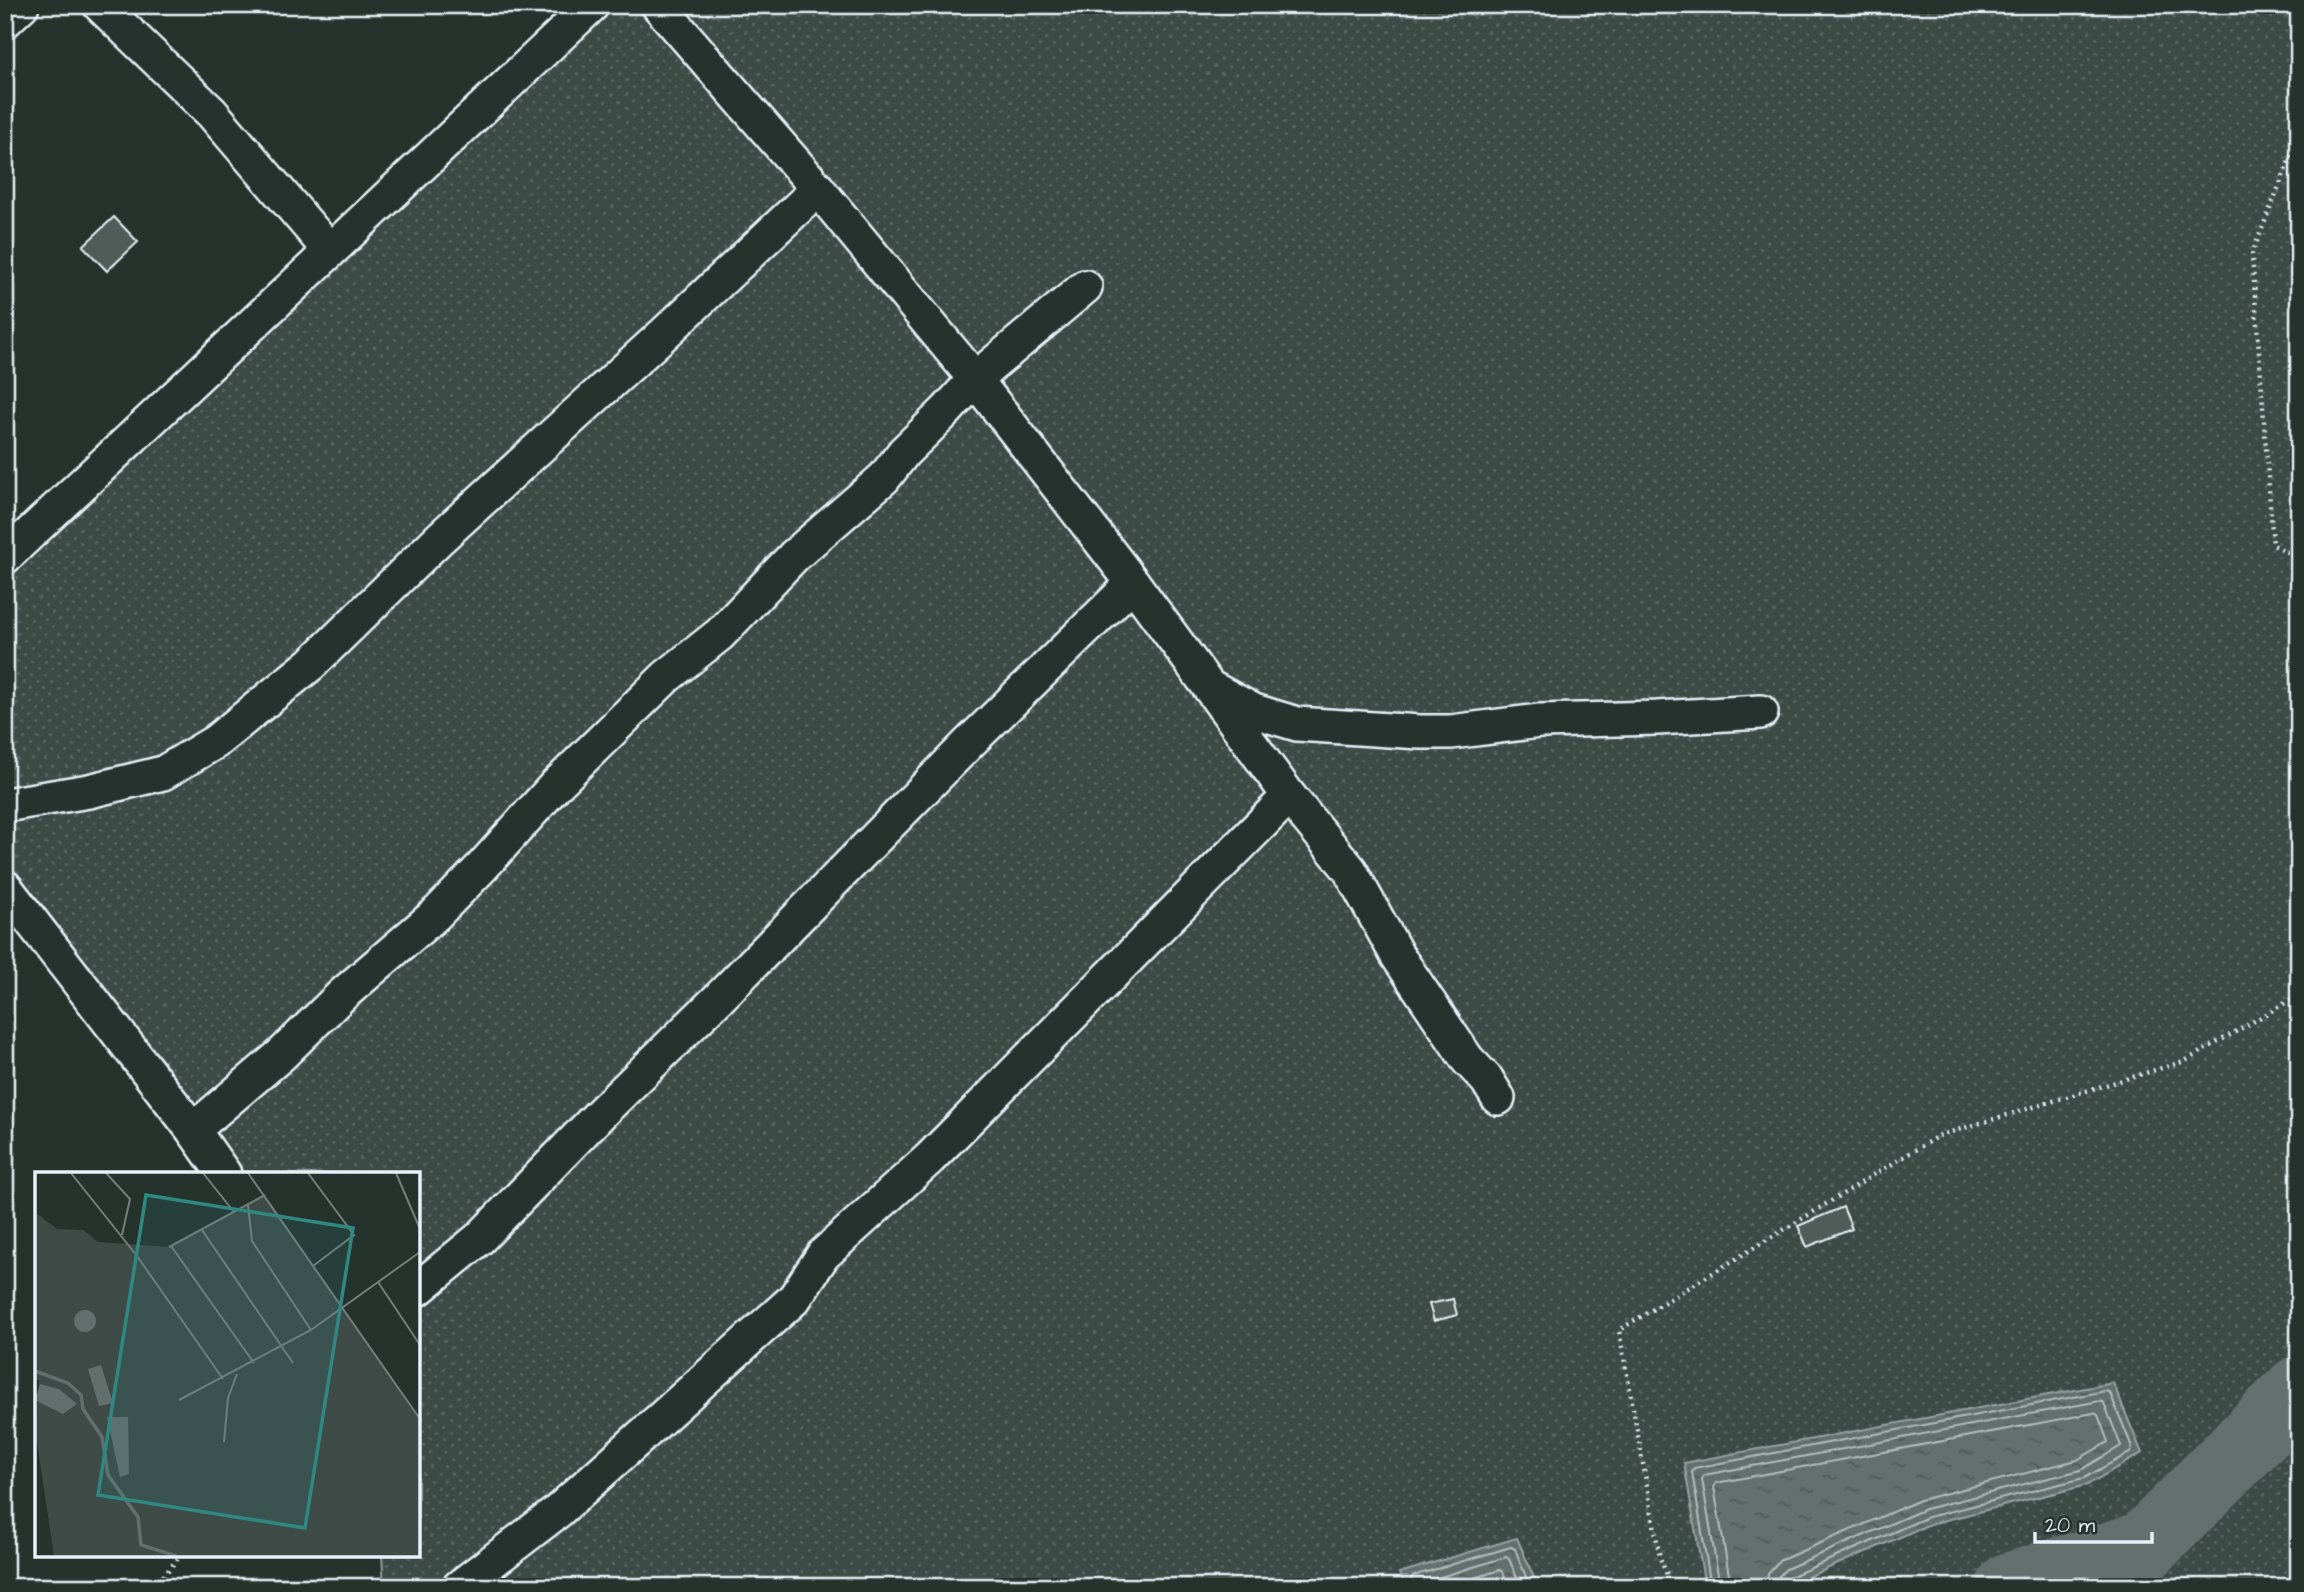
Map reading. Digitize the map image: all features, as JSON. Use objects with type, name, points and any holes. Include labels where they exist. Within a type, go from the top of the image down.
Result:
[{"type":"street","points":[[5,21],[22,5]]},
{"type":"street","points":[[100,5],[212,113],[330,251]]},
{"type":"street","points":[[5,557],[592,5]]},
{"type":"street","points":[[658,5],[818,189],[975,379],[1133,583],[1289,796],[1350,870],[1397,955],[1466,1059],[1487,1080],[1498,1098]]},
{"type":"street","points":[[5,804],[89,791],[163,773],[215,742],[311,664],[439,540],[818,189]]},
{"type":"street","points":[[193,1130],[281,1055],[342,995],[435,915],[554,787],[666,677],[720,634],[803,548],[884,478],[904,452],[975,379],[1085,287]]},
{"type":"street","points":[[420,1287],[480,1238],[970,742],[1133,583]]},
{"type":"street","points":[[1209,688],[1254,711],[1297,724],[1392,730],[1451,732],[1540,721],[1657,719],[1761,712]]},
{"type":"street","points":[[459,1587],[557,1512],[794,1299],[823,1255],[930,1158],[1289,796]]},
{"type":"street","points":[[10,908],[193,1130],[223,1172]]},
{"type":"path","points":[[2299,136],[2252,254],[2273,545],[2299,557]]},
{"type":"path","points":[[1672,1587],[1660,1558],[1619,1330],[1938,1136],[2185,1060],[2299,995]]},
{"type":"path","points":[[153,1587],[179,1557]]},
{"type":"shaded area","points":[[592,5],[2299,5],[2299,1587],[384,1587],[382,1557],[420,1557],[420,1172],[222,1172],[5,887],[5,557]]},
{"type":"water","points":[[2113,1383],[2142,1453],[2087,1485],[1930,1524],[1785,1587],[1705,1587],[1684,1463]]},
{"type":"water","points":[[1517,1538],[1538,1587],[1407,1587],[1399,1573]]},
{"type":"building","points":[[114,217],[138,242],[107,271],[83,246]]},
{"type":"building","points":[[1843,1207],[1852,1229],[1807,1247],[1798,1226]]},
{"type":"building","points":[[1453,1299],[1457,1315],[1434,1321],[1429,1304]]},
{"type":"waterway","points":[[2011,1587],[2145,1546],[2299,1391]]}]
